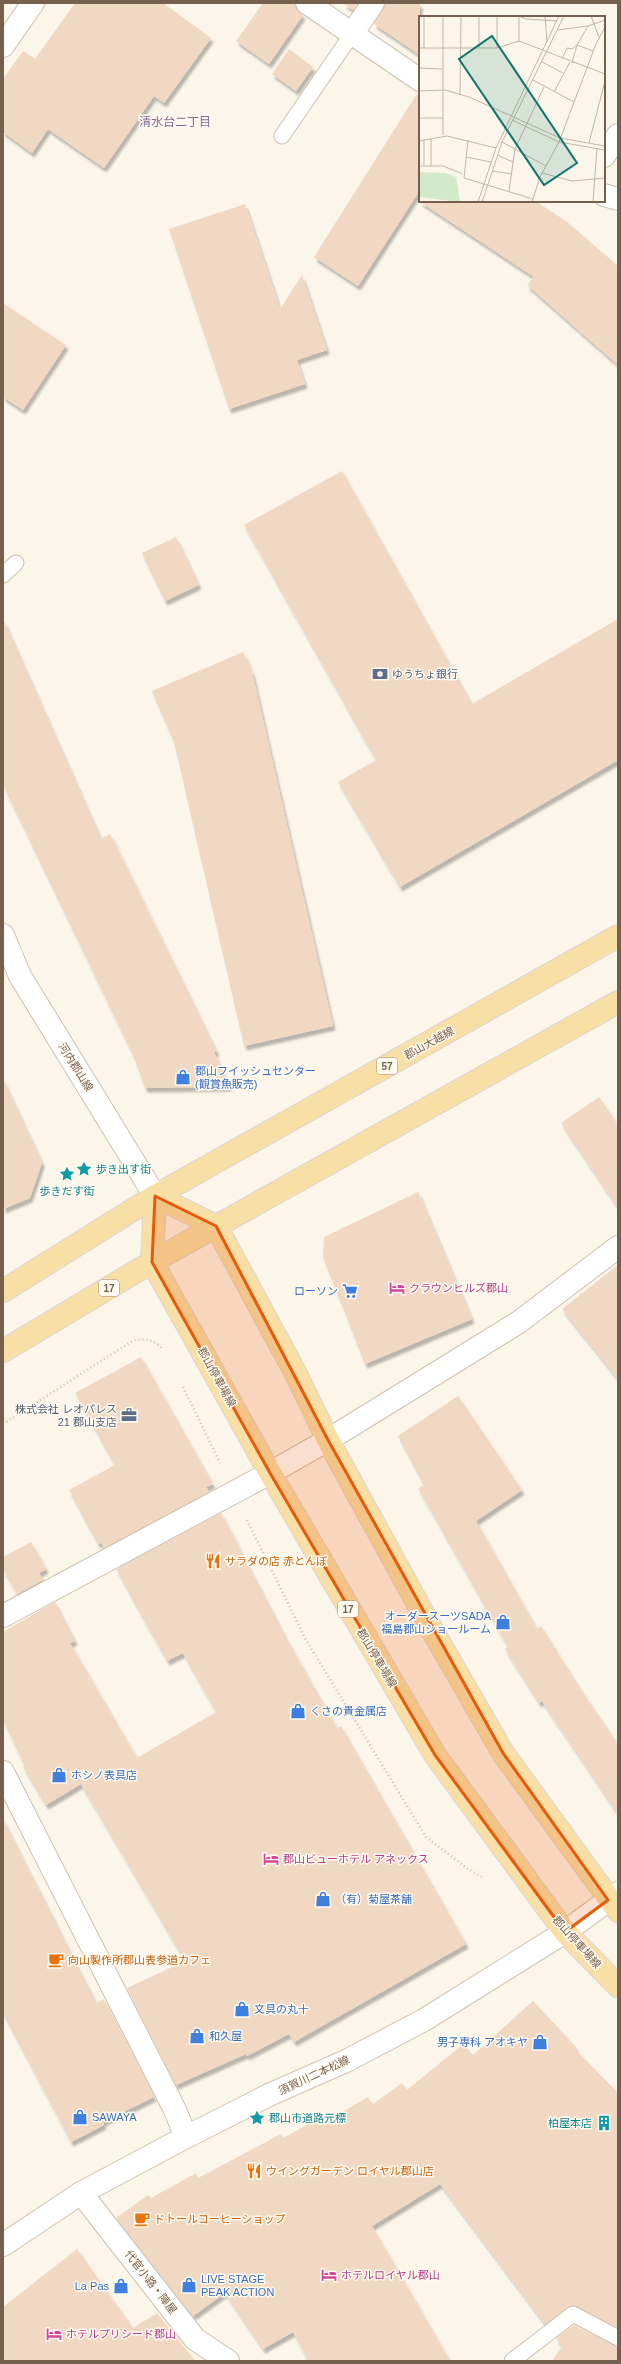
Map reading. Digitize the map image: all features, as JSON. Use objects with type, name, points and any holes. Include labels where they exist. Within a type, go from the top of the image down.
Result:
[{"type":"main road","name":"郡山大越線","points":[[155,1196],[618,936]]},
{"type":"main road","points":[[216,1226],[618,1002]]},
{"type":"main road","points":[[155,1196],[216,1226],[295,1372],[328,1440],[435,1634],[503,1753],[615,1901]]},
{"type":"main road","points":[[152,1262],[155,1196]]},
{"type":"main road","points":[[3,1292],[155,1196]]},
{"type":"main road","name":"17","points":[[3,1351],[152,1262],[216,1226]]},
{"type":"main road","name":"郡山停車場線","points":[[152,1262],[270,1473],[435,1755],[565,1932],[618,1986]]},
{"type":"street","points":[[3,46],[33,3]]},
{"type":"street","points":[[307,3],[419,79]]},
{"type":"street","points":[[352,34],[373,3]]},
{"type":"street","points":[[605,154],[618,135]]},
{"type":"street","points":[[605,195],[618,199]]},
{"type":"street","name":"河内郡山線","points":[[3,935],[20,976],[155,1196]]},
{"type":"street","points":[[3,1616],[234,1493],[328,1440],[519,1322],[618,1247]]},
{"type":"street","points":[[3,1772],[175,2110],[186,2137]]},
{"type":"street","name":"須賀川二本松線","points":[[3,2245],[81,2193],[186,2137],[272,2094],[346,2061],[424,2020],[615,1901]]},
{"type":"street","name":"代官小路・陣屋","points":[[81,2193],[195,2339],[228,2361]]},
{"type":"lane","points":[[282,136],[352,34]]},
{"type":"lane","points":[[3,575],[16,563]]},
{"type":"lane","points":[[512,2361],[572,2314],[618,2338]]},
{"type":"path","points":[[3,1424],[132,1341],[142,1338],[151,1340],[164,1352]]},
{"type":"path","points":[[181,1383],[266,1562],[306,1640],[426,1837],[468,1869],[488,1880]]},
{"type":"highlighted area","points":[[155,1196],[216,1226],[328,1440],[503,1753],[608,1900],[565,1932],[435,1755],[270,1473],[152,1262]]},
{"type":"building","points":[[75,3],[163,3],[211,38],[164,103],[154,96],[104,168],[48,129],[32,153],[3,132],[3,79],[23,51],[35,59]]},
{"type":"building","points":[[263,3],[295,3],[296,9],[303,15],[269,64],[236,41]]},
{"type":"building","points":[[343,3],[358,3],[353,10]]},
{"type":"building","points":[[385,3],[420,3],[419,54],[374,24]]},
{"type":"building","points":[[289,49],[313,67],[296,91],[272,74]]},
{"type":"building","points":[[419,92],[419,192],[358,286],[314,257]]},
{"type":"building","points":[[421,202],[537,202],[566,221],[618,266],[618,365],[527,285],[534,277]]},
{"type":"building","points":[[245,204],[280,309],[302,275],[327,350],[297,360],[305,384],[229,409],[169,229]]},
{"type":"building","points":[[3,303],[66,345],[23,410],[3,397]]},
{"type":"building","name":"ゆうちょ銀行","points":[[342,471],[472,704],[618,619],[618,760],[400,887],[338,782],[376,760],[244,525]]},
{"type":"building","points":[[176,537],[199,585],[165,601],[142,553]]},
{"type":"building","points":[[3,619],[101,839],[110,834],[217,1052],[214,1052],[230,1087],[145,1088],[134,1057],[3,785]]},
{"type":"building","points":[[243,652],[252,672],[333,1026],[244,1046],[174,742],[152,691]]},
{"type":"building","points":[[3,1079],[42,1163],[30,1198],[3,1209]]},
{"type":"building","points":[[599,1097],[618,1125],[618,1208],[561,1123]]},
{"type":"building","name":"クラウンヒルズ郡山","points":[[418,1192],[472,1319],[365,1364],[323,1257],[324,1237]]},
{"type":"building","points":[[618,1265],[618,1379],[562,1309]]},
{"type":"building","points":[[141,1357],[213,1484],[206,1487],[209,1492],[104,1548],[102,1543],[98,1544],[69,1490],[115,1465],[75,1393]]},
{"type":"building","points":[[458,1396],[522,1490],[476,1521],[537,1629],[541,1626],[583,1693],[618,1744],[618,1814],[542,1701],[539,1703],[505,1649],[508,1647],[418,1488],[424,1485],[398,1436]]},
{"type":"building","points":[[221,1513],[285,1636],[337,1728],[341,1726],[466,1944],[294,2042],[289,2034],[247,2056],[246,2054],[176,2085],[127,1988],[185,1961],[81,1784],[46,1805],[23,1767],[25,1766],[3,1720],[3,1632],[55,1602],[75,1641],[70,1643],[137,1758],[216,1712],[183,1653],[167,1661],[116,1569]]},
{"type":"building","points":[[31,1542],[46,1569],[39,1573],[43,1580],[17,1594],[3,1569],[3,1557]]},
{"type":"building","points":[[3,1819],[96,2003],[104,1999],[154,2097],[103,2122],[104,2125],[71,2142],[3,2013]]},
{"type":"building","points":[[533,2001],[576,2047],[575,2049],[618,2093],[618,2328],[573,2305],[545,2324],[440,2184],[372,2226],[450,2361],[308,2361],[293,2332],[263,2349],[225,2293],[193,2316],[116,2218],[148,2195],[151,2198],[196,2173],[198,2178],[281,2134],[283,2138],[316,2120],[319,2126],[368,2097],[373,2104],[402,2083],[407,2090],[463,2044],[473,2055]]},
{"type":"building","points":[[77,2249],[133,2328],[157,2313],[195,2361],[3,2361],[3,2307]]},
{"type":"building","points":[[574,2325],[618,2347],[618,2361],[552,2361],[562,2346],[556,2338]]},
{"type":"place","name":"ゆうちょ銀行","points":[[380,674]]},
{"type":"place","name":"郡山フイッシュセンター (観賞魚販売)","points":[[183,1077]]},
{"type":"place","name":"歩き出す街","points":[[84,1169]]},
{"type":"place","name":"歩きだす街","points":[[67,1174]]},
{"type":"place","name":"クラウンヒルズ郡山","points":[[397,1288]]},
{"type":"place","name":"ローソン","points":[[350,1291]]},
{"type":"place","name":"株式会社 レオパレス 21 郡山支店","points":[[129,1415]]},
{"type":"place","name":"サラダの店 赤とんぼ","points":[[213,1561]]},
{"type":"place","name":"オーダースーツSADA 福島郡山ショールーム","points":[[503,1622]]},
{"type":"place","name":"くさの貴金属店","points":[[298,1711]]},
{"type":"place","name":"ホシノ表具店","points":[[59,1775]]},
{"type":"place","name":"郡山ビューホテル アネックス","points":[[271,1859]]},
{"type":"place","name":"（有）菊屋茶舗","points":[[323,1899]]},
{"type":"place","name":"向山製作所郡山表参道カフェ","points":[[56,1960]]},
{"type":"place","name":"文具の丸十","points":[[242,2009]]},
{"type":"place","name":"和久屋","points":[[197,2036]]},
{"type":"place","name":"男子専科 アオキヤ","points":[[540,2042]]},
{"type":"place","name":"SAWAYA","points":[[80,2117]]},
{"type":"place","name":"郡山市道路元標","points":[[257,2118]]},
{"type":"place","name":"柏屋本店","points":[[604,2123]]},
{"type":"place","name":"ウイングガーデン ロイヤル郡山店","points":[[254,2171]]},
{"type":"place","name":"ドトールコーヒーショップ","points":[[142,2219]]},
{"type":"place","name":"ホテルロイヤル郡山","points":[[329,2275]]},
{"type":"place","name":"LIVE STAGE PEAK ACTION","points":[[189,2285]]},
{"type":"place","name":"La Pas","points":[[121,2286]]},
{"type":"place","name":"ホテルプリシード郡山","points":[[54,2334]]},
{"type":"district","name":"清水台二丁目","points":[[175,122]]}]
